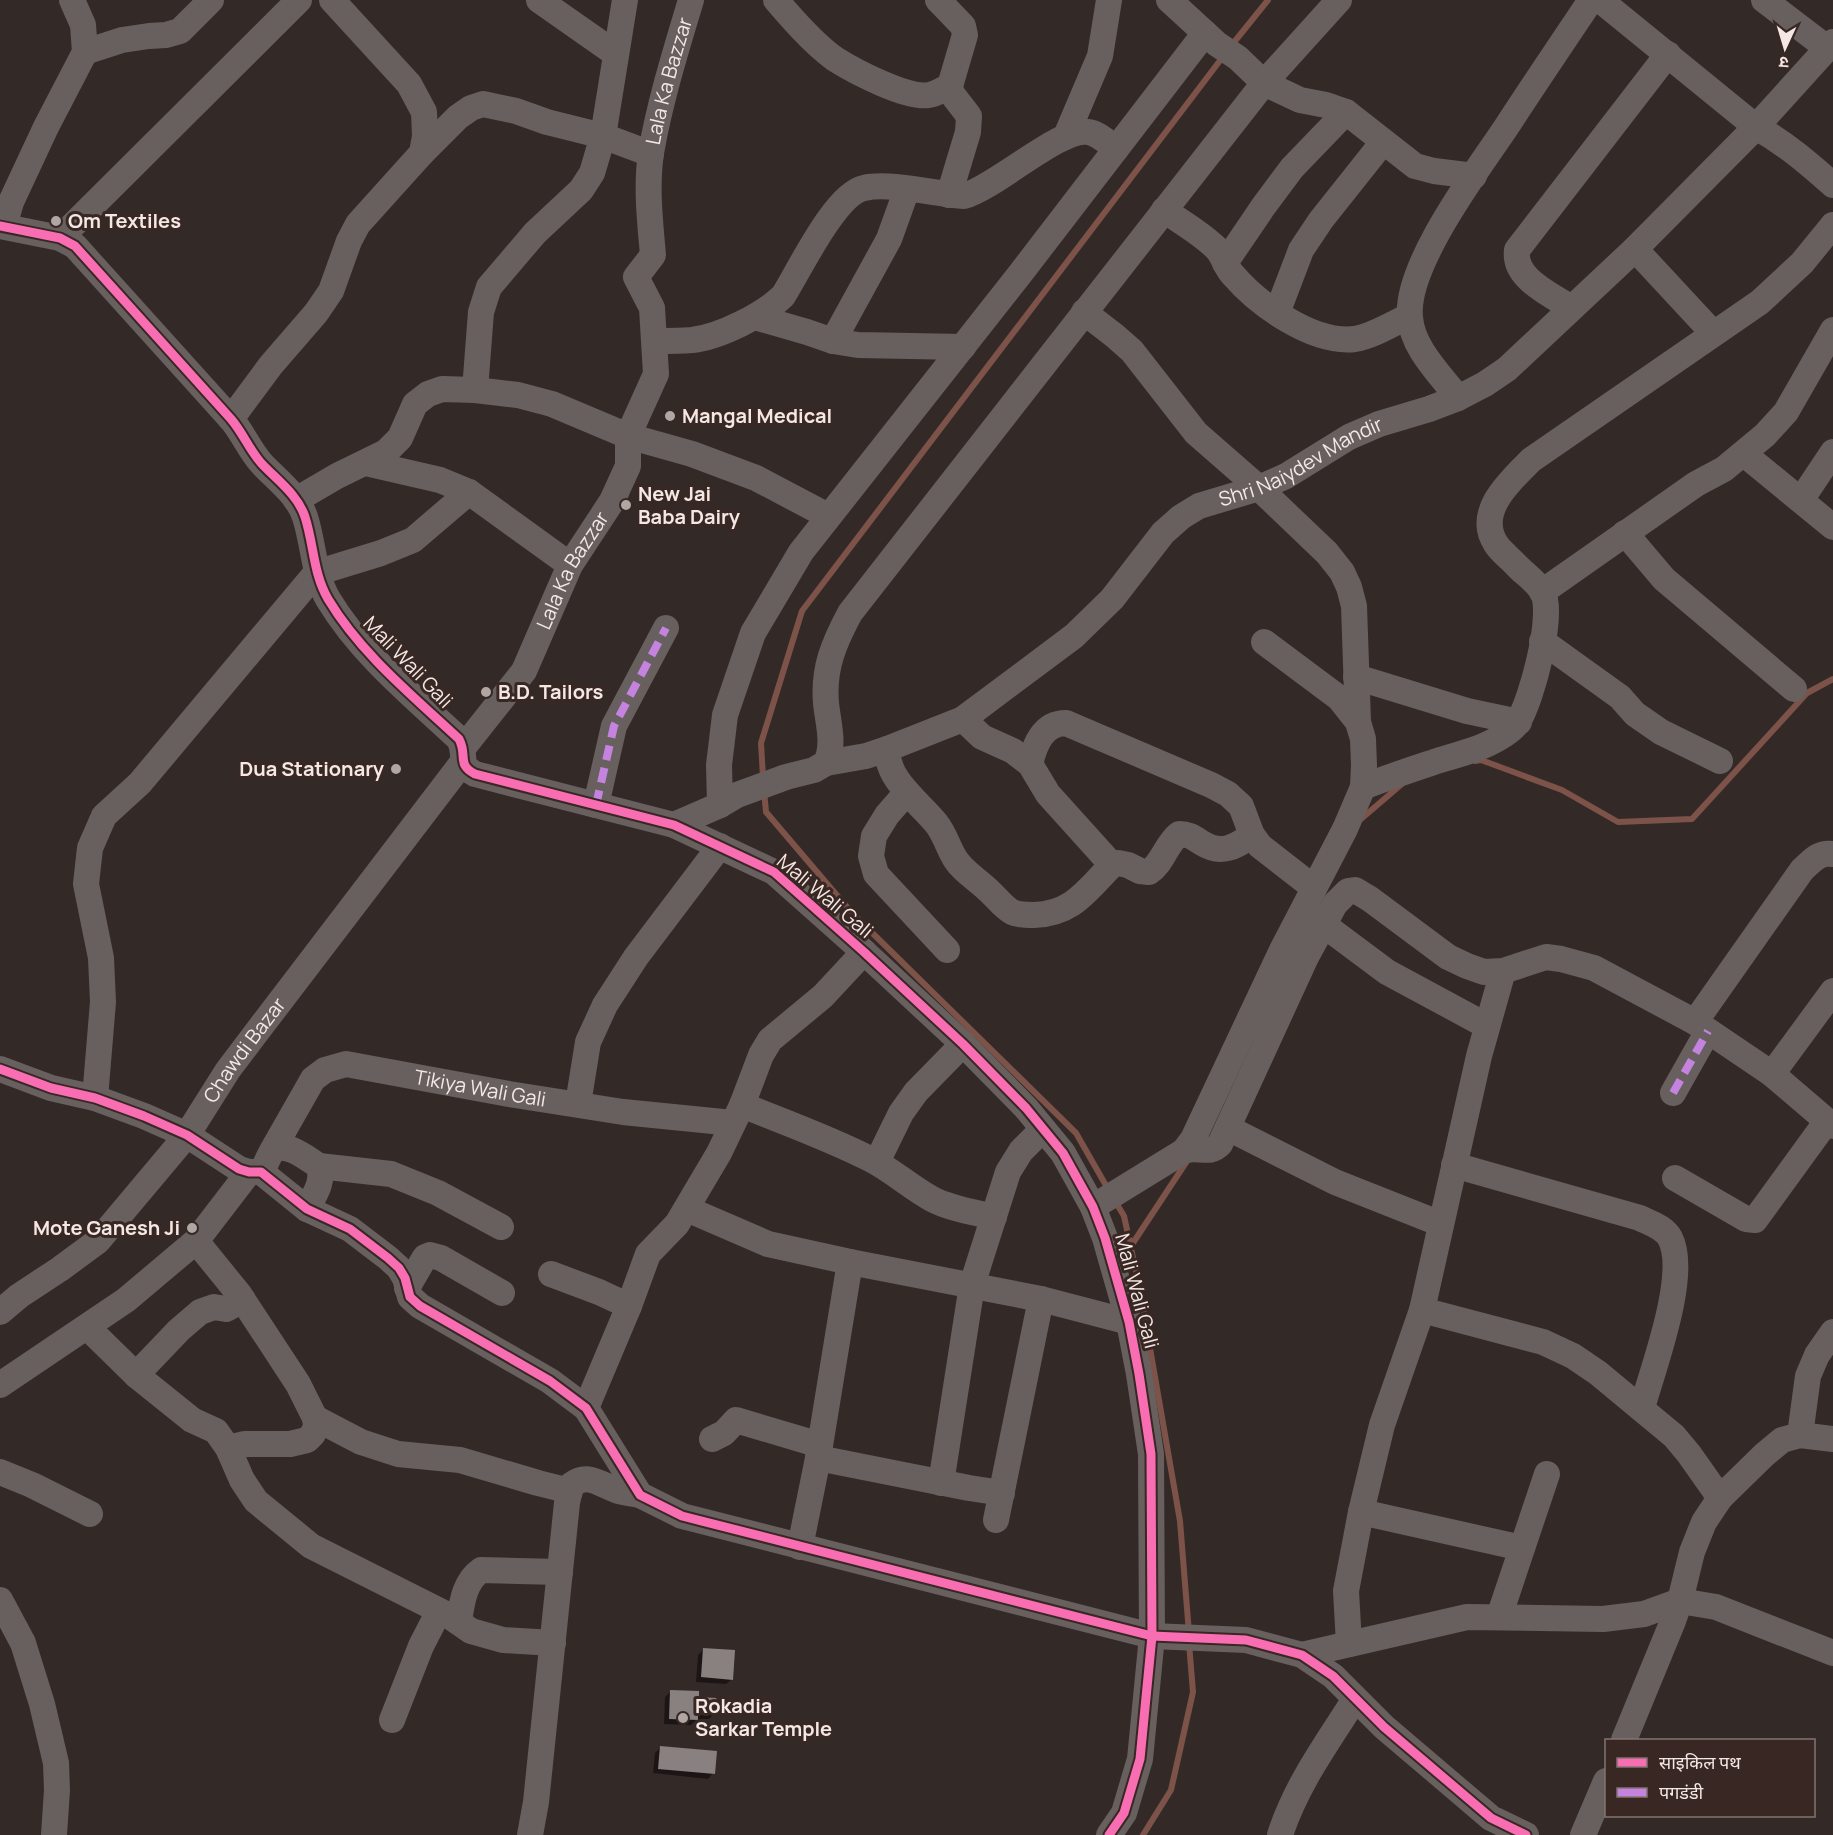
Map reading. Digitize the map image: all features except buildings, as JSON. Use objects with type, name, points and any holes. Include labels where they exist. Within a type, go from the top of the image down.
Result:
[{"type":"street","points":[[2,226],[11,202],[85,52],[83,25],[72,0]]},
{"type":"street","points":[[85,52],[122,40],[166,35],[180,31],[195,19],[211,0]]},
{"type":"street","points":[[60,238],[299,0]]},
{"type":"street","points":[[332,0],[409,84],[424,112],[425,136],[422,153]]},
{"type":"street","points":[[539,0],[616,54]]},
{"type":"street","points":[[475,390],[482,312],[489,287],[535,233],[580,190],[592,173],[603,136],[625,0]]},
{"type":"street","name":"Lala Ka Bazzar","points":[[463,756],[524,671],[570,565],[612,501],[628,466],[628,436],[656,374],[652,308],[636,277],[653,255],[649,214],[651,154],[671,65],[691,0]]},
{"type":"street","points":[[776,0],[808,34],[835,58],[896,90],[911,95],[930,95],[950,86]]},
{"type":"street","points":[[938,0],[963,26],[965,35],[950,86],[952,94],[969,116],[968,132],[950,195]]},
{"type":"street","points":[[1066,136],[1100,56],[1109,0]]},
{"type":"street","points":[[826,763],[831,743],[826,702],[827,670],[834,642],[850,613],[1264,84],[1339,0]]},
{"type":"street","points":[[1458,398],[1414,339],[1409,316],[1412,288],[1423,261],[1474,176],[1591,0]]},
{"type":"street","points":[[1600,0],[1756,127],[1782,141],[1833,185]]},
{"type":"street","points":[[1764,0],[1830,45]]},
{"type":"street","points":[[1182,4],[1220,45],[1264,84],[1300,100],[1346,112],[1415,165],[1434,171],[1474,176]]},
{"type":"street","points":[[728,800],[719,765],[724,715],[753,633],[801,552],[1116,149],[1220,45]]},
{"type":"street","name":"Shri Naiydev Mandir","points":[[674,825],[786,777],[814,770],[826,763],[866,756],[963,719],[1074,636],[1112,599],[1163,533],[1181,517],[1199,506],[1259,488],[1286,476],[1349,437],[1379,424],[1430,409],[1485,384],[1507,369],[1635,249],[1756,127],[1830,45]]},
{"type":"street","points":[[1571,308],[1521,272],[1516,258],[1517,250],[1668,54]]},
{"type":"street","points":[[231,419],[270,365],[316,313],[332,291],[349,241],[358,224],[422,153],[458,117],[471,108],[483,105],[516,111],[547,122],[603,136],[651,154]]},
{"type":"street","points":[[1226,262],[1292,168],[1346,112]]},
{"type":"street","points":[[655,341],[693,340],[711,335],[771,308],[783,296],[836,208],[849,195],[864,188],[907,189],[964,196],[975,193],[1066,136],[1087,131],[1116,149]]},
{"type":"street","points":[[1277,313],[1301,249],[1383,142]]},
{"type":"street","points":[[833,341],[889,239],[907,189]]},
{"type":"street","points":[[1164,210],[1218,250],[1230,273],[1242,285],[1277,313],[1315,333],[1337,339],[1356,339],[1409,316]]},
{"type":"street","points":[[1362,788],[1394,775],[1478,748],[1500,738],[1519,722],[1530,694],[1542,641],[1546,606],[1542,592],[1497,546],[1490,532],[1489,518],[1496,500],[1512,479],[1531,460],[1760,302],[1803,263],[1833,225]]},
{"type":"street","name":"Mali Wali Gali","points":[[2,226],[60,238],[75,246],[231,419],[261,462],[296,500],[305,516],[316,573],[337,614],[372,657],[459,739],[467,770],[475,774],[674,825],[774,872],[963,1044],[1026,1108],[1101,1202],[1106,1238],[1129,1322],[1151,1454],[1152,1635],[1140,1759],[1124,1813],[1109,1835]]},
{"type":"street","points":[[1635,249],[1713,333]]},
{"type":"street","points":[[1084,312],[1132,351],[1196,433],[1259,488],[1327,553],[1342,572],[1349,586],[1354,606],[1358,722],[1363,740],[1362,788],[1345,828],[1282,950],[1193,1139],[1194,1150]]},
{"type":"street","points":[[755,317],[833,341],[858,345],[963,347]]},
{"type":"street","points":[[1542,592],[1696,484],[1744,454],[1786,412],[1833,330]]},
{"type":"street","points":[[296,500],[386,452],[400,438],[415,404],[428,394],[442,389],[518,395],[552,404],[628,436],[692,454],[756,478],[828,516]]},
{"type":"street","points":[[1801,501],[1833,452]]},
{"type":"street","points":[[1744,454],[1833,527]]},
{"type":"street","points":[[366,463],[440,480],[469,492],[570,565]]},
{"type":"street","points":[[95,1098],[103,1002],[101,958],[86,884],[90,848],[104,816],[140,783],[316,573],[413,540],[469,492]]},
{"type":"street","points":[[1625,533],[1664,579],[1794,689]]},
{"type":"street","points":[[596,805],[614,726],[666,628]]},
{"type":"street","points":[[1542,641],[1620,697],[1635,714],[1661,732],[1720,761]]},
{"type":"street","points":[[1264,642],[1339,698],[1358,722]]},
{"type":"street","points":[[1356,677],[1467,711],[1519,722]]},
{"type":"street","points":[[963,719],[982,737],[1013,752],[1030,764],[1047,794],[1112,866]]},
{"type":"street","points":[[1030,764],[1034,748],[1041,735],[1057,723],[1066,723],[1191,776],[1228,794],[1241,806],[1252,835],[1260,846],[1314,888]]},
{"type":"street","points":[[887,749],[889,766],[907,792],[938,825],[947,840],[952,855],[1013,913],[1039,915],[1068,908],[1118,863],[1149,873],[1156,868],[1174,838],[1179,834],[1187,834],[1206,846],[1218,850],[1229,849],[1252,835]]},
{"type":"street","name":"Chawdi Bazar","points":[[0,1312],[19,1296],[98,1241],[187,1135],[228,1070],[463,756]]},
{"type":"street","points":[[907,792],[887,815],[874,836],[871,856],[876,874],[947,950]]},
{"type":"street","points":[[578,1104],[588,1042],[604,1005],[636,957],[720,846]]},
{"type":"street","points":[[1673,1094],[1702,1027],[1802,870],[1817,856],[1826,853],[1833,854]]},
{"type":"street","points":[[1101,1202],[1194,1150],[1215,1149],[1221,1144],[1306,957],[1341,897],[1348,891],[1355,890],[1370,898],[1448,957],[1484,972],[1503,971],[1545,957],[1594,968],[1702,1027],[1772,1074],[1830,1123],[1755,1220],[1746,1219],[1675,1178]]},
{"type":"street","points":[[1324,924],[1387,972],[1487,1026]]},
{"type":"street","points":[[1282,950],[1306,957]]},
{"type":"street","points":[[586,1408],[648,1254],[677,1224],[719,1153],[738,1114],[761,1055],[770,1040],[823,996],[864,952]]},
{"type":"street","points":[[1349,1644],[1346,1591],[1361,1512],[1382,1425],[1422,1310],[1487,1026],[1503,971]]},
{"type":"street","points":[[1772,1074],[1833,991]]},
{"type":"street","points":[[877,1162],[902,1113],[916,1092],[963,1044]]},
{"type":"street","name":"Tikiya Wali Gali","points":[[0,1384],[126,1300],[196,1241],[261,1165],[313,1079],[325,1070],[346,1064],[623,1112],[738,1114],[877,1162],[932,1199],[952,1207],[994,1217]]},
{"type":"street","points":[[0,1069],[51,1088],[95,1098],[144,1116],[187,1135],[239,1169],[261,1165],[279,1147],[286,1148],[320,1166],[392,1174],[438,1193],[501,1227]]},
{"type":"street","points":[[1228,1128],[1335,1182],[1441,1224]]},
{"type":"street","points":[[941,1483],[972,1286],[1008,1172],[1020,1151],[1042,1129]]},
{"type":"street","points":[[261,1165],[307,1209],[350,1229],[388,1258],[399,1268],[405,1278],[410,1297],[420,1306],[550,1381],[586,1408],[640,1495]]},
{"type":"street","points":[[1454,1165],[1640,1218],[1659,1226],[1669,1237],[1675,1254],[1676,1270],[1671,1306],[1642,1408]]},
{"type":"street","points":[[307,1209],[321,1183],[320,1166]]},
{"type":"street","points":[[687,1209],[768,1244],[1041,1299],[1129,1322]]},
{"type":"street","points":[[196,1241],[243,1300],[298,1384],[315,1418],[314,1434],[308,1440],[290,1444],[245,1444],[228,1448]]},
{"type":"street","points":[[408,1288],[425,1257],[430,1255],[441,1258],[502,1293]]},
{"type":"street","points":[[801,1548],[850,1262]]},
{"type":"street","points":[[551,1274],[629,1306]]},
{"type":"street","points":[[996,1521],[1041,1299]]},
{"type":"street","points":[[136,1375],[179,1330],[200,1312],[214,1307],[226,1309],[243,1300]]},
{"type":"street","points":[[1422,1310],[1543,1342],[1573,1356],[1642,1408],[1682,1445],[1720,1498]]},
{"type":"street","points":[[87,1328],[136,1375],[192,1420],[216,1431],[228,1448],[242,1480],[256,1501],[310,1546],[449,1616],[471,1631],[503,1640],[553,1643]]},
{"type":"street","points":[[1800,1435],[1808,1376],[1817,1355],[1833,1332]]},
{"type":"street","points":[[315,1418],[361,1442],[398,1454],[460,1460],[570,1491]]},
{"type":"street","points":[[712,1439],[724,1433],[736,1420],[819,1451],[941,1483],[1002,1493]]},
{"type":"street","points":[[1624,1739],[1680,1601],[1692,1552],[1704,1522],[1720,1498],[1782,1440],[1800,1435],[1833,1439]]},
{"type":"street","points":[[0,1472],[90,1514]]},
{"type":"street","points":[[1498,1617],[1547,1474]]},
{"type":"street","points":[[531,1835],[570,1491],[571,1485],[578,1479],[589,1479],[617,1491],[640,1495],[682,1516],[801,1548],[1152,1635],[1246,1640],[1302,1655],[1333,1676],[1354,1699],[1488,1826],[1526,1835]]},
{"type":"street","points":[[1361,1512],[1522,1548]]},
{"type":"street","points":[[392,1720],[421,1646],[449,1616],[474,1575],[481,1570],[560,1572]]},
{"type":"street","points":[[0,1600],[23,1643],[42,1704],[56,1763],[54,1835]]},
{"type":"street","points":[[1302,1655],[1467,1617],[1603,1619],[1644,1614],[1680,1601],[1716,1607],[1833,1653]]},
{"type":"street","points":[[1280,1835],[1299,1789],[1354,1699]]},
{"type":"street","points":[[1583,1835],[1605,1783]]},
{"type":"waterway","points":[[1231,46],[1268,0]]},
{"type":"waterway","points":[[763,777],[761,743],[802,611],[1225,54]]},
{"type":"waterway","points":[[1475,761],[1481,760],[1562,790],[1618,822],[1692,819],[1807,693],[1833,679]]},
{"type":"waterway","points":[[1361,819],[1403,783]]},
{"type":"waterway","points":[[764,791],[766,812],[852,913],[1076,1133],[1108,1189]]},
{"type":"waterway","points":[[1131,1246],[1187,1161]]},
{"type":"waterway","points":[[1115,1201],[1124,1216],[1139,1285],[1180,1521],[1189,1633]]},
{"type":"waterway","points":[[1143,1835],[1171,1790],[1193,1692],[1189,1643]]},
{"type":"marked path","points":[[596,805],[614,726],[666,628]]},
{"type":"marked path","points":[[1673,1093],[1708,1031]]},
{"type":"cycle path","points":[[0,226],[60,238],[75,246],[231,419],[258,459],[302,509],[319,579],[341,619],[372,656],[459,739],[464,763],[469,770],[475,774],[674,825],[774,872],[963,1044],[1026,1108],[1063,1153],[1093,1207],[1105,1238],[1129,1322],[1151,1454],[1152,1636],[1140,1759],[1124,1813],[1109,1835]]},
{"type":"cycle path","points":[[0,1069],[51,1088],[95,1098],[187,1135],[239,1169],[261,1172],[307,1209],[350,1229],[399,1268],[405,1278],[410,1297],[420,1306],[550,1381],[586,1408],[640,1495],[682,1516],[1152,1636],[1246,1640],[1302,1655],[1333,1676],[1384,1727],[1491,1818],[1526,1835]]},
{"type":"place","name":"Om Textiles","points":[[56,221]]},
{"type":"place","name":"Mangal Medical","points":[[670,416]]},
{"type":"place","name":"New Jai Baba Dairy","points":[[626,505]]},
{"type":"place","name":"B.D. Tailors","points":[[486,692]]},
{"type":"place","name":"Dua Stationary","points":[[396,769]]},
{"type":"place","name":"Mote Ganesh Ji","points":[[192,1228]]},
{"type":"place","name":"Rokadia Sarkar Temple","points":[[683,1718]]}]
